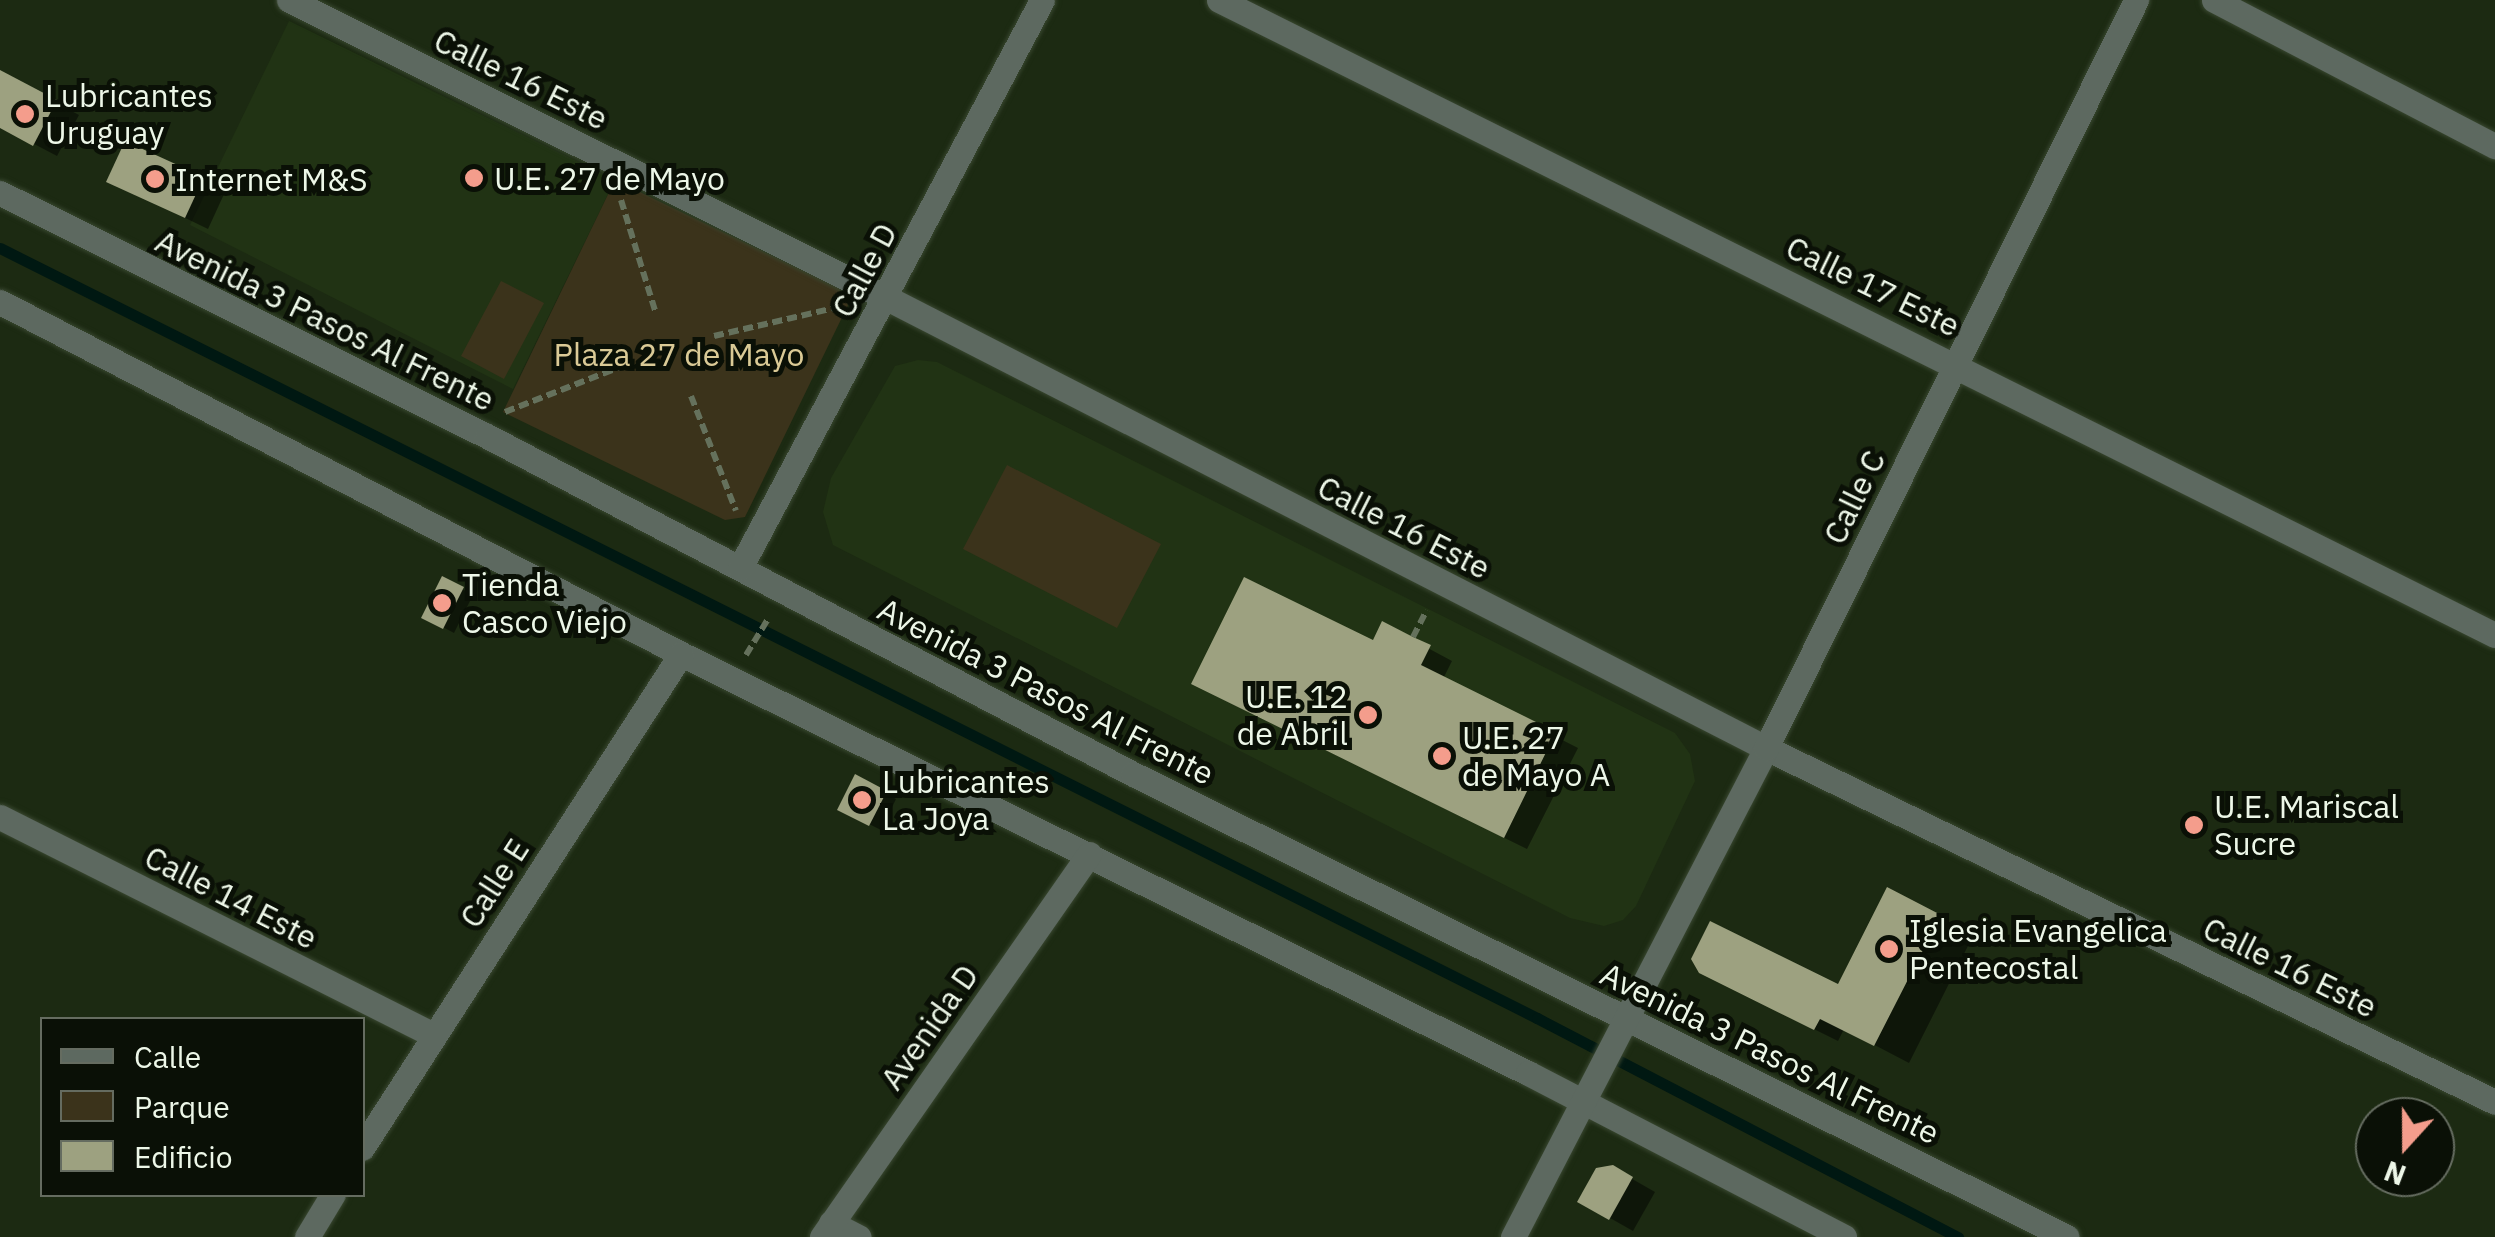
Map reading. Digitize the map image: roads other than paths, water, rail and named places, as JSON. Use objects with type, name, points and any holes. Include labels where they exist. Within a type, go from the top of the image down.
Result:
[{"type":"street","name":"Calle 16 Este","points":[[289,0],[887,298],[1766,748],[2495,1102]]},
{"type":"street","name":"Calle D","points":[[740,568],[887,298],[1042,0]]},
{"type":"street","name":"Calle 17 Este","points":[[1219,0],[1956,363],[2495,635]]},
{"type":"street","name":"Calle C","points":[[1586,1103],[2136,0]]},
{"type":"street","points":[[2214,0],[2495,146]]},
{"type":"street","name":"Avenida 3 Pasos Al Frente","points":[[0,192],[487,436],[1621,1027],[2067,1237]]},
{"type":"street","points":[[0,302],[681,654],[1586,1103],[1844,1237]]},
{"type":"street","name":"Calle E","points":[[365,1143],[681,654]]},
{"type":"street","name":"Calle 14 Este","points":[[0,817],[433,1036]]},
{"type":"street","name":"Avenida D","points":[[826,1230],[1089,854]]},
{"type":"street","points":[[1513,1237],[1586,1103]]},
{"type":"street","points":[[306,1237],[331,1197]]},
{"type":"street","points":[[826,1230],[859,1237]]},
{"type":"waterway","points":[[0,248],[1537,1018],[1958,1237]]},
{"type":"place","name":"Lubricantes Uruguay","points":[[25,114]]},
{"type":"place","name":"U.E. 27 de Mayo","points":[[474,178]]},
{"type":"place","name":"Internet M&S","points":[[155,179]]},
{"type":"place","name":"Tienda Casco Viejo","points":[[442,603]]},
{"type":"place","name":"U.E. 12 de Abril","points":[[1368,715]]},
{"type":"place","name":"U.E. 27 de Mayo A","points":[[1442,756]]},
{"type":"place","name":"Lubricantes La Joya","points":[[862,800]]},
{"type":"place","name":"U.E. Mariscal Sucre","points":[[2194,825]]},
{"type":"place","name":"Iglesia Evangelica Pentecostal","points":[[1889,949]]},
{"type":"park label","name":"Plaza 27 de Mayo","points":[[679,354]]}]
